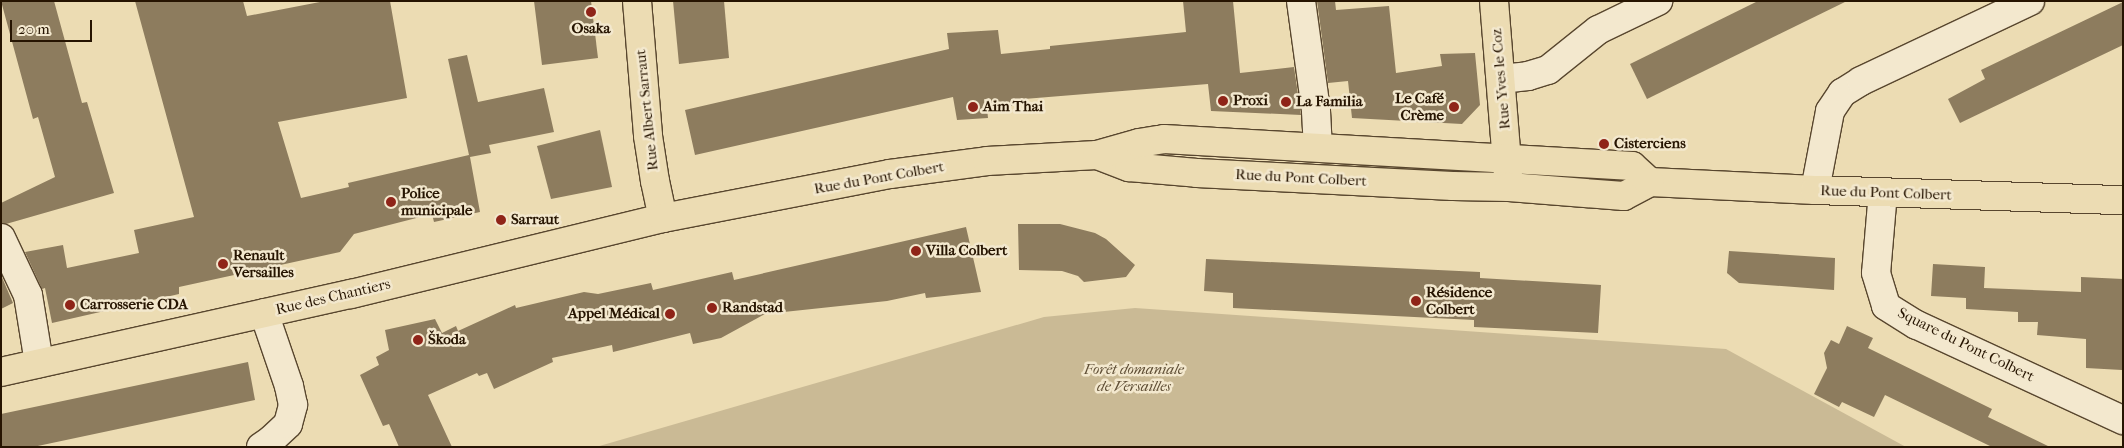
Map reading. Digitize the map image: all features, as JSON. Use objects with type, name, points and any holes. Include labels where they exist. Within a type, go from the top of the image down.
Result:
[{"type":"main road","name":"Rue Albert Sarraut","points":[[638,1],[648,136],[655,181],[664,218]]},
{"type":"main road","name":"Rue Yves le Coz","points":[[1494,1],[1507,157]]},
{"type":"main road","name":"Rue du Pont Colbert","points":[[664,218],[724,208],[890,174],[987,161],[1097,155],[1139,142],[1164,139],[1507,157],[1632,166],[1650,182]]},
{"type":"main road","name":"Rue du Pont Colbert","points":[[1097,155],[1129,166],[1187,172],[1433,185],[1509,187],[1624,196],[1650,182],[1815,190],[2123,200]]},
{"type":"main road","points":[[1507,157],[1509,187]]},
{"type":"main road","name":"Rue des Chantiers","points":[[1,372],[264,313],[664,218]]},
{"type":"street","points":[[1302,1],[1316,111],[1318,147]]},
{"type":"street","points":[[1501,80],[1528,76],[1548,70],[1598,30],[1658,1]]},
{"type":"street","points":[[1815,190],[1830,111],[1842,93],[1861,81],[2030,1]]},
{"type":"street","name":"Square du Pont Colbert","points":[[1883,192],[1876,273],[1886,306],[1917,325],[2123,420]]},
{"type":"street","points":[[1,238],[28,295],[39,363]]},
{"type":"street","points":[[261,447],[272,440],[288,424],[293,405],[289,386],[264,313]]},
{"type":"green space","name":"Forêt domaniale de Versailles","points":[[1135,308],[1726,349],[1906,447],[596,447],[1044,317]]},
{"type":"building","points":[[1,1],[54,1],[82,103],[87,102],[114,193],[6,224],[1,223],[1,203],[55,177],[38,117],[33,119]]},
{"type":"building","points":[[135,1],[243,1],[247,16],[325,1],[390,1],[407,98],[278,122],[301,198],[349,187],[348,183],[469,155],[448,59],[467,55],[478,102],[544,88],[554,132],[489,145],[491,153],[470,157],[480,212],[434,222],[432,214],[354,234],[340,252],[179,287],[179,294],[52,323],[45,288],[42,289],[25,252],[63,245],[67,268],[139,253],[134,230],[194,217]]},
{"type":"building","points":[[534,1],[591,1],[598,58],[542,65]]},
{"type":"building","points":[[673,1],[724,1],[729,58],[679,64]]},
{"type":"building","points":[[1183,1],[1233,1],[1240,73],[1294,67],[1301,115],[1211,111],[1208,84],[1024,99],[1025,105],[987,108],[988,118],[957,120],[953,97],[695,155],[685,110],[949,49],[947,33],[998,30],[1001,54],[1050,49],[1050,46],[1186,32]]},
{"type":"building","points":[[1317,1],[1335,1],[1336,10],[1389,6],[1396,73],[1442,66],[1440,54],[1475,53],[1480,105],[1462,124],[1352,118],[1348,81],[1328,83]]},
{"type":"building","points":[[1758,1],[1847,1],[1647,99],[1630,64]]},
{"type":"building","points":[[2123,2],[2123,45],[1960,123],[1948,99],[1985,79],[1981,70]]},
{"type":"building","points":[[600,130],[612,187],[551,199],[537,146]]},
{"type":"building","points":[[1018,224],[1060,224],[1095,233],[1106,239],[1135,265],[1126,277],[1084,282],[1078,276],[1062,271],[1019,270]]},
{"type":"building","points":[[966,227],[981,292],[926,298],[925,293],[887,301],[765,314],[721,338],[693,344],[690,333],[613,352],[612,345],[552,358],[553,362],[494,389],[487,373],[479,376],[477,373],[428,395],[452,447],[399,447],[389,424],[383,426],[360,375],[379,365],[376,357],[389,350],[385,330],[435,319],[442,333],[456,326],[458,331],[515,305],[516,308],[584,292],[598,294],[651,283],[653,290],[732,272],[734,280]]},
{"type":"building","points":[[1729,251],[1835,258],[1834,290],[1739,283],[1727,273]]},
{"type":"building","name":"Résidence Colbert","points":[[1206,259],[1480,272],[1480,278],[1601,285],[1598,333],[1474,327],[1474,320],[1233,308],[1233,293],[1204,291]]},
{"type":"building","points":[[1933,264],[1985,267],[1984,288],[2081,292],[2081,277],[2123,279],[2122,370],[2086,368],[2086,339],[2037,335],[2038,322],[2018,322],[2018,312],[1966,309],[1966,298],[1931,296]]},
{"type":"building","points":[[1,275],[13,303],[1,309]]},
{"type":"building","points":[[1847,326],[1873,338],[1868,348],[1992,409],[1988,417],[2050,447],[1992,447],[1885,395],[1874,417],[1842,402],[1839,407],[1814,394],[1827,368],[1824,353],[1831,340],[1839,344]]},
{"type":"building","points":[[248,362],[255,400],[33,447],[1,447],[1,414]]},
{"type":"place","name":"Osaka","points":[[591,12]]},
{"type":"place","name":"Proxi","points":[[1223,101]]},
{"type":"place","name":"La Familia","points":[[1286,102]]},
{"type":"place","name":"Aim Thai","points":[[973,107]]},
{"type":"place","name":"Le Café Crème","points":[[1454,107]]},
{"type":"place","name":"Cisterciens","points":[[1604,144]]},
{"type":"place","name":"Police municipale","points":[[391,202]]},
{"type":"place","name":"Sarraut","points":[[501,220]]},
{"type":"place","name":"Villa Colbert","points":[[916,251]]},
{"type":"place","name":"Renault Versailles","points":[[223,264]]},
{"type":"place","name":"Résidence Colbert","points":[[1416,301]]},
{"type":"place","name":"Carrosserie CDA","points":[[70,305]]},
{"type":"place","name":"Randstad","points":[[712,308]]},
{"type":"place","name":"Appel Médical","points":[[670,314]]},
{"type":"place","name":"Škoda","points":[[418,340]]}]
